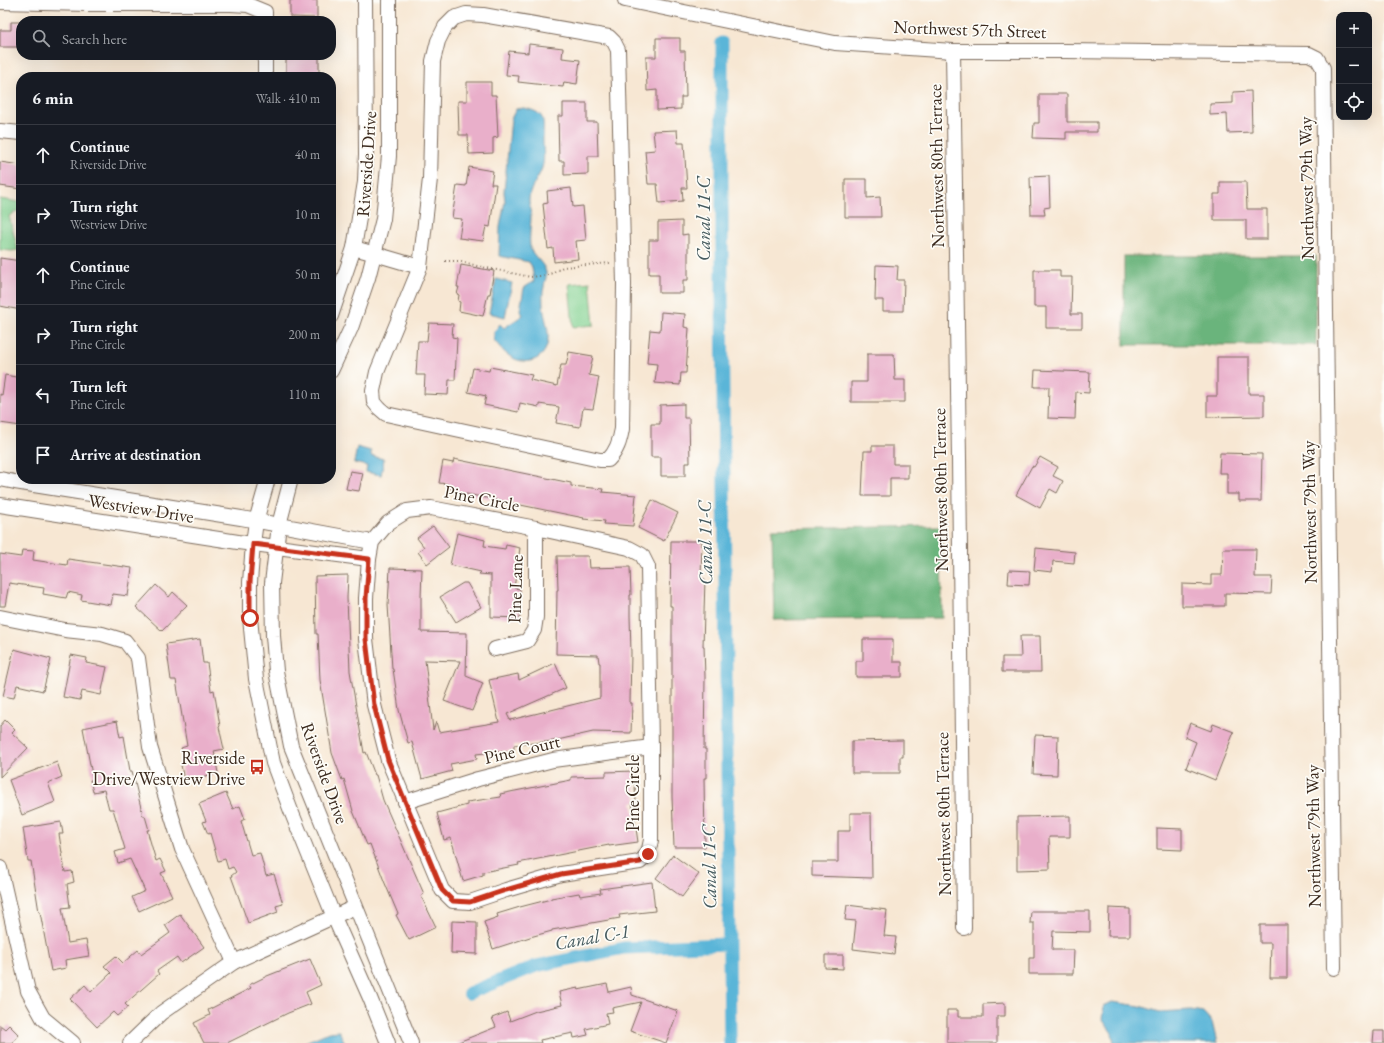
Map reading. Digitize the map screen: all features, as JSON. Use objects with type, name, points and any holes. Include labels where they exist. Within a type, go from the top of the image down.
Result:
[{"type":"street","name":"Riverside Drive","points":[[336,301],[354,248],[365,182],[365,0]]},
{"type":"street","name":"Riverside Drive","points":[[336,360],[351,328],[368,278],[383,219],[388,172],[390,102],[389,0]]},
{"type":"street","name":"Northwest 57th Street","points":[[625,0],[835,43],[953,51],[1309,54],[1317,58]]},
{"type":"street","points":[[0,2],[88,4],[250,3],[265,12],[265,16]]},
{"type":"street","points":[[466,14],[483,15],[609,37],[614,42],[618,50],[624,262],[622,429],[619,443],[614,454],[608,460],[600,460],[386,414],[379,408],[374,402],[372,391],[378,372],[420,267],[430,179],[433,61],[438,41],[445,27],[454,18],[466,14]]},
{"type":"street","name":"Northwest 80th Terrace","points":[[953,51],[964,928]]},
{"type":"street","name":"Northwest 79th Way","points":[[1317,58],[1323,68],[1334,968]]},
{"type":"street","points":[[265,60],[265,72]]},
{"type":"street","points":[[0,131],[16,133]]},
{"type":"street","points":[[354,248],[374,253],[391,260],[420,267]]},
{"type":"street","name":"Westview Drive","points":[[0,479],[15,482]]},
{"type":"street","name":"Westview Drive","points":[[27,484],[279,526]]},
{"type":"street","points":[[267,484],[256,521],[253,544],[250,582],[250,618],[256,679],[273,763],[334,917],[388,1043]]},
{"type":"street","name":"Riverside Drive","points":[[290,484],[279,526],[272,583],[276,671],[291,746],[411,1043]]},
{"type":"street","name":"Westview Drive","points":[[0,505],[276,547]]},
{"type":"street","name":"Pine Circle","points":[[431,508],[629,548],[642,555],[648,567],[651,840],[648,854],[640,862],[561,874],[470,902],[453,901],[442,890],[388,760],[374,705],[366,639],[366,598],[372,542],[388,523],[407,511],[431,508]]},
{"type":"street","points":[[279,526],[372,542]]},
{"type":"street","name":"Pine Lane","points":[[495,648],[527,641],[534,630],[536,617],[536,528]]},
{"type":"street","points":[[276,547],[369,559]]},
{"type":"street","points":[[0,617],[65,630],[102,634],[125,641],[138,658],[150,747],[182,849],[234,962]]},
{"type":"street","name":"Pine Court","points":[[405,802],[478,778],[553,760],[651,747]]},
{"type":"street","points":[[0,868],[28,991],[43,1018],[73,1043]]},
{"type":"street","points":[[130,1043],[162,1013],[234,962],[356,907]]},
{"type":"path","points":[[445,261],[461,261],[477,266],[531,277],[548,275],[563,267],[624,262]]},
{"type":"path","points":[[15,482],[16,475]]},
{"type":"green space","points":[[0,199],[16,202],[16,212],[9,216],[16,242],[16,250],[0,250]]},
{"type":"green space","points":[[1124,256],[1316,256],[1316,345],[1124,345]]},
{"type":"green space","points":[[590,282],[594,325],[573,327],[569,284]]},
{"type":"green space","points":[[941,526],[942,618],[774,620],[772,529]]},
{"type":"water","points":[[524,108],[537,112],[541,115],[543,123],[544,158],[540,172],[530,193],[529,204],[531,217],[531,250],[544,267],[546,273],[543,292],[543,306],[548,339],[544,352],[536,359],[530,361],[517,360],[511,357],[494,340],[494,332],[500,324],[504,328],[523,315],[520,310],[524,288],[534,281],[532,267],[529,262],[499,256],[500,227],[505,201],[504,192],[511,119],[516,109]]},
{"type":"water","points":[[496,279],[512,283],[505,317],[489,313]]},
{"type":"water","points":[[357,447],[371,451],[371,456],[384,459],[381,475],[366,472],[367,466],[354,463]]},
{"type":"water","points":[[1112,1002],[1140,1006],[1160,1012],[1191,1010],[1203,1012],[1212,1022],[1217,1043],[1114,1043],[1112,1033],[1102,1019],[1104,1006]]},
{"type":"water","points":[[339,1031],[345,1043],[303,1043],[329,1032]]},
{"type":"building","points":[[290,0],[317,0],[317,16],[290,16]]},
{"type":"building","points":[[11,22],[16,22],[16,47],[0,47],[0,30],[11,30]]},
{"type":"building","points":[[656,38],[680,38],[680,51],[685,51],[686,97],[681,97],[681,109],[657,110],[657,90],[647,91],[646,57],[656,57]]},
{"type":"building","points":[[529,44],[563,48],[562,58],[580,60],[577,84],[564,82],[563,87],[518,82],[519,76],[506,75],[509,51],[528,53]]},
{"type":"building","points":[[286,60],[319,60],[319,72],[286,72]]},
{"type":"building","points":[[467,82],[491,82],[491,95],[496,95],[498,137],[493,138],[493,153],[469,154],[468,135],[459,135],[458,101],[467,101]]},
{"type":"building","points":[[1251,91],[1252,132],[1228,133],[1227,114],[1210,115],[1210,104],[1233,103],[1233,92]]},
{"type":"building","points":[[1039,94],[1067,94],[1067,122],[1097,122],[1097,132],[1066,132],[1066,139],[1033,138],[1034,123],[1039,123]]},
{"type":"building","points":[[563,103],[587,103],[587,122],[597,122],[598,156],[588,156],[588,174],[564,175],[564,161],[559,161],[558,116],[563,116]]},
{"type":"building","points":[[677,130],[678,143],[684,143],[687,188],[682,188],[683,201],[659,203],[657,184],[648,184],[645,151],[655,150],[653,131]]},
{"type":"building","points":[[0,162],[16,164],[16,188],[0,186]]},
{"type":"building","points":[[469,167],[493,171],[491,184],[496,184],[490,227],[486,226],[483,241],[459,238],[462,219],[452,218],[457,185],[466,186]]},
{"type":"building","points":[[1049,176],[1050,207],[1044,208],[1045,215],[1031,215],[1030,177]]},
{"type":"building","points":[[845,179],[867,179],[867,198],[880,197],[881,217],[845,217]]},
{"type":"building","points":[[1220,182],[1246,182],[1247,209],[1267,209],[1267,239],[1246,239],[1246,220],[1214,220],[1214,194],[1220,194]]},
{"type":"building","points":[[571,188],[573,207],[583,206],[586,240],[576,241],[578,259],[554,262],[553,248],[548,249],[543,204],[548,203],[547,191]]},
{"type":"building","points":[[682,221],[682,235],[688,234],[688,280],[683,280],[683,293],[659,293],[659,274],[649,274],[649,240],[658,240],[658,222]]},
{"type":"building","points":[[0,258],[16,260],[16,309],[0,306]]},
{"type":"building","points":[[461,265],[494,271],[490,294],[488,294],[483,316],[459,311],[460,302],[458,301],[459,295],[457,294],[459,287],[457,287]]},
{"type":"building","points":[[876,265],[898,266],[897,280],[904,280],[903,311],[883,311],[883,300],[875,300]]},
{"type":"building","points":[[1034,270],[1060,270],[1060,277],[1072,277],[1071,314],[1082,314],[1082,328],[1046,328],[1046,307],[1034,307]]},
{"type":"building","points":[[661,312],[685,314],[684,327],[689,328],[686,373],[681,373],[680,385],[655,383],[657,364],[647,363],[650,330],[660,331]]},
{"type":"building","points":[[429,323],[453,324],[452,337],[457,338],[455,380],[449,380],[448,395],[424,394],[425,375],[416,375],[418,341],[427,341]]},
{"type":"building","points":[[569,352],[593,356],[589,375],[599,377],[593,409],[583,408],[580,427],[556,423],[559,407],[539,404],[539,407],[520,403],[518,412],[484,405],[486,396],[468,392],[473,368],[489,371],[490,367],[532,375],[530,380],[557,386],[561,365],[566,365]]},
{"type":"building","points":[[867,354],[894,354],[895,380],[905,380],[905,402],[851,402],[851,382],[867,382]]},
{"type":"building","points":[[1217,357],[1249,357],[1249,394],[1264,394],[1264,416],[1207,417],[1207,396],[1217,396]]},
{"type":"building","points":[[1035,370],[1090,372],[1089,393],[1076,392],[1075,419],[1048,418],[1049,387],[1034,387]]},
{"type":"building","points":[[5,375],[16,377],[16,425],[0,423],[0,394],[2,395]]},
{"type":"building","points":[[684,404],[684,418],[689,418],[690,463],[685,463],[685,476],[661,476],[661,457],[651,457],[651,424],[660,424],[660,405]]},
{"type":"building","points":[[872,446],[893,446],[893,464],[908,464],[908,478],[890,478],[890,496],[862,496],[864,451],[872,451]]},
{"type":"building","points":[[1220,453],[1262,454],[1261,501],[1239,501],[1239,494],[1227,494],[1227,473],[1219,473]]},
{"type":"building","points":[[1040,457],[1058,467],[1053,476],[1063,481],[1057,493],[1050,489],[1040,508],[1016,495],[1032,466],[1034,467]]},
{"type":"building","points":[[454,459],[571,483],[571,486],[603,489],[602,492],[636,495],[633,526],[604,524],[605,521],[583,519],[584,518],[452,491],[452,489],[448,488],[448,484],[439,483],[443,461],[453,463]]},
{"type":"building","points":[[350,471],[363,473],[359,491],[346,489]]},
{"type":"building","points":[[652,500],[678,513],[664,541],[638,528]]},
{"type":"building","points":[[433,526],[449,547],[427,564],[418,552],[424,547],[417,538]]},
{"type":"building","points":[[457,533],[485,540],[484,546],[505,549],[506,545],[520,548],[514,588],[520,589],[520,618],[491,617],[491,575],[479,574],[481,572],[450,565]]},
{"type":"building","points":[[671,541],[702,541],[701,578],[705,579],[703,646],[705,677],[704,749],[706,749],[706,778],[704,778],[705,847],[674,847],[672,797],[672,606],[670,606]]},
{"type":"building","points":[[1036,548],[1075,552],[1074,563],[1053,561],[1052,572],[1034,570]]},
{"type":"building","points":[[1223,549],[1256,549],[1255,577],[1272,577],[1271,594],[1225,593],[1225,606],[1182,606],[1182,584],[1211,585],[1211,575],[1222,575]]},
{"type":"building","points":[[22,550],[34,551],[33,560],[67,565],[68,559],[132,568],[128,596],[113,594],[111,605],[81,600],[82,595],[68,592],[66,598],[43,594],[44,588],[9,583],[5,606],[0,606],[0,554],[21,557]]},
{"type":"building","points":[[557,556],[588,556],[589,568],[630,567],[631,733],[593,732],[553,741],[514,745],[514,750],[476,754],[477,759],[450,764],[452,771],[422,779],[412,742],[408,743],[399,710],[392,669],[388,605],[390,568],[422,569],[421,632],[467,633],[466,676],[483,683],[472,711],[444,701],[460,661],[425,660],[433,730],[436,722],[439,732],[499,722],[489,680],[518,674],[519,680],[555,663],[566,688],[507,714],[510,720],[600,698],[600,663],[598,655],[556,654],[558,590]]},
{"type":"building","points":[[1009,570],[1030,571],[1029,585],[1008,584]]},
{"type":"building","points":[[348,575],[347,598],[350,671],[364,753],[366,752],[376,775],[383,800],[424,894],[421,896],[436,927],[409,940],[396,915],[398,914],[370,844],[367,845],[353,811],[344,779],[342,780],[332,753],[320,680],[318,634],[316,634],[315,576]]},
{"type":"building","points":[[463,583],[467,583],[481,607],[456,622],[440,597]]},
{"type":"building","points":[[156,585],[169,597],[173,592],[187,605],[162,631],[136,607]]},
{"type":"building","points":[[1020,636],[1040,636],[1041,672],[1002,672],[1002,657],[1021,657]]},
{"type":"building","points":[[200,639],[203,663],[207,663],[211,691],[214,690],[219,727],[224,749],[214,751],[218,773],[184,781],[181,765],[185,764],[181,748],[187,746],[176,680],[171,680],[166,644]]},
{"type":"building","points":[[863,639],[893,639],[893,662],[902,662],[902,677],[856,677],[856,661],[863,661]]},
{"type":"building","points":[[14,649],[51,659],[43,691],[17,685],[14,698],[3,696]]},
{"type":"building","points":[[71,655],[87,658],[86,663],[107,667],[101,695],[82,691],[80,700],[63,697]]},
{"type":"building","points":[[5,720],[15,730],[12,733],[28,748],[0,777],[0,726]]},
{"type":"building","points":[[117,721],[120,737],[124,736],[130,771],[132,771],[143,816],[145,816],[149,830],[147,830],[156,861],[160,859],[166,871],[161,873],[172,896],[139,911],[132,897],[145,891],[130,859],[118,863],[115,852],[125,849],[113,809],[109,809],[104,790],[93,792],[90,780],[93,780],[83,728]]},
{"type":"building","points":[[1190,723],[1211,731],[1213,724],[1234,732],[1215,780],[1186,768],[1196,742],[1185,737]]},
{"type":"building","points":[[1035,735],[1058,736],[1057,775],[1033,774]]},
{"type":"building","points":[[903,740],[903,757],[900,757],[900,773],[852,773],[852,741]]},
{"type":"building","points":[[57,762],[62,777],[48,783],[55,802],[22,815],[9,780]]},
{"type":"building","points":[[634,771],[636,802],[632,802],[638,842],[609,845],[518,863],[519,865],[483,872],[483,875],[463,881],[451,838],[444,840],[437,813],[467,805],[467,802],[501,797],[500,794],[571,780],[571,777],[606,776],[606,772]]},
{"type":"building","points":[[226,793],[233,809],[240,806],[245,819],[241,821],[251,855],[260,853],[266,876],[274,874],[283,904],[276,906],[278,912],[248,923],[231,876],[236,872],[233,867],[228,869],[225,859],[218,861],[210,833],[208,834],[203,822],[206,821],[199,804]]},
{"type":"building","points":[[850,813],[871,813],[872,878],[812,876],[812,862],[838,862],[838,831],[850,831]]},
{"type":"building","points":[[1070,816],[1070,837],[1049,837],[1050,869],[1017,870],[1017,817]]},
{"type":"building","points":[[61,822],[63,834],[59,834],[65,872],[72,871],[74,882],[67,884],[70,907],[62,908],[68,943],[86,940],[89,956],[65,960],[66,968],[51,971],[39,912],[31,861],[28,861],[23,828]]},
{"type":"building","points":[[1157,828],[1182,829],[1182,850],[1157,849]]},
{"type":"building","points":[[673,855],[699,874],[682,897],[656,878]]},
{"type":"building","points":[[652,882],[655,911],[619,915],[620,918],[552,930],[493,949],[484,922],[498,917],[497,914],[551,898],[579,893],[580,896],[601,893],[600,889]]},
{"type":"building","points":[[847,905],[887,910],[884,936],[896,937],[894,954],[853,949],[856,921],[845,920]]},
{"type":"building","points":[[1109,908],[1130,909],[1130,936],[1108,936]]},
{"type":"building","points":[[1031,911],[1090,911],[1090,932],[1053,931],[1052,950],[1074,950],[1073,974],[1029,974],[1029,958],[1034,958],[1034,923],[1030,923]]},
{"type":"building","points":[[180,914],[204,947],[181,963],[177,957],[157,971],[159,974],[125,1004],[128,1007],[117,1016],[113,1012],[97,1027],[70,999],[85,985],[91,992],[111,973],[104,966],[116,956],[123,963],[138,950],[141,954],[170,933],[165,925]]},
{"type":"building","points":[[452,921],[477,922],[477,954],[451,953]]},
{"type":"building","points":[[1260,925],[1287,925],[1287,978],[1270,978],[1271,943],[1260,943]]},
{"type":"building","points":[[825,955],[843,955],[843,969],[825,968]]},
{"type":"building","points":[[310,959],[321,985],[306,992],[311,1004],[288,1013],[227,1043],[204,1043],[194,1023],[210,1015],[208,1010],[251,988],[249,985],[267,976]]},
{"type":"building","points":[[607,984],[609,992],[631,987],[632,995],[678,1011],[666,1043],[630,1031],[641,1002],[612,1008],[613,1012],[606,1013],[608,1024],[586,1029],[588,1035],[574,1038],[573,1033],[540,1040],[541,1043],[456,1043],[496,1027],[492,1018],[507,1012],[510,1021],[536,1011],[562,1005],[559,992]]},
{"type":"building","points":[[1005,1003],[1005,1016],[997,1016],[997,1043],[947,1043],[947,1010],[958,1010],[958,1017],[983,1017],[983,1004]]},
{"type":"building","points":[[0,1025],[5,1029],[9,1025],[19,1035],[12,1043],[0,1043]]},
{"type":"building","points":[[1374,1031],[1384,1031],[1384,1043],[1373,1043]]},
{"type":"waterway","name":"Canal 11-C","points":[[722,43],[722,297],[730,1043]]},
{"type":"waterway","name":"Canal C-1","points":[[469,993],[536,966],[624,948],[728,944]]},
{"type":"place","name":"Riverside Drive/Westview Drive","points":[[257,767]]},
{"type":"route","points":[[250,618],[250,582],[253,544],[369,559],[366,598],[366,639],[374,705],[388,760],[442,890],[453,901],[470,902],[561,874],[640,862],[648,854]]}]
